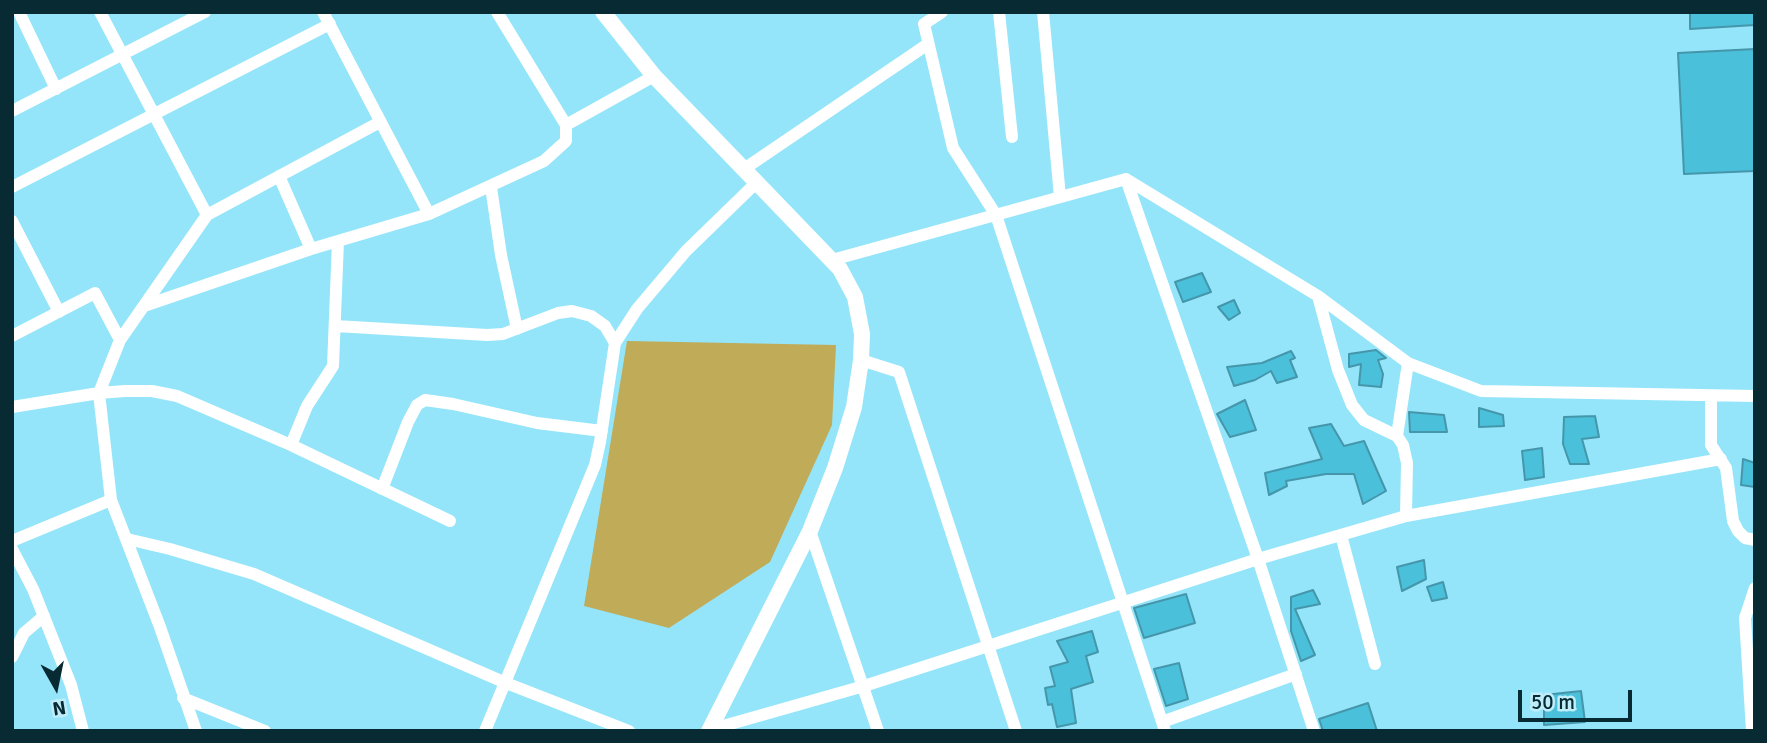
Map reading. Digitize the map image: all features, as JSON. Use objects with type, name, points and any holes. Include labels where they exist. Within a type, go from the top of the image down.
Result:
[{"type":"street","points":[[19,12],[56,89]]},
{"type":"street","points":[[100,12],[207,215]]},
{"type":"street","points":[[12,111],[205,12]]},
{"type":"street","points":[[323,12],[429,214]]},
{"type":"street","points":[[144,306],[311,249],[429,214],[544,161],[566,141],[566,125],[497,12]]},
{"type":"street","points":[[603,12],[654,76],[841,269],[856,297],[862,334],[854,407],[835,468],[810,531],[709,730]]},
{"type":"street","points":[[942,12],[924,24],[953,148],[996,215],[1163,726]]},
{"type":"street","points":[[999,12],[1012,137]]},
{"type":"street","points":[[1044,12],[1060,197]]},
{"type":"street","points":[[12,187],[330,24]]},
{"type":"street","points":[[744,169],[928,44]]},
{"type":"street","points":[[566,125],[654,76]]},
{"type":"street","points":[[196,731],[160,627],[111,500],[99,393],[120,340],[207,215],[380,122]]},
{"type":"street","points":[[279,176],[311,249]]},
{"type":"street","points":[[1126,179],[1258,559],[1314,731]]},
{"type":"street","points":[[832,260],[1126,179],[1318,296],[1408,363],[1481,391],[1755,396]]},
{"type":"street","points":[[485,731],[595,465],[615,343],[637,309],[686,251],[757,183]]},
{"type":"street","points":[[491,187],[501,255],[517,329]]},
{"type":"street","points":[[12,221],[60,312]]},
{"type":"street","points":[[291,445],[307,406],[333,366],[338,241]]},
{"type":"street","points":[[12,336],[95,293],[120,340]]},
{"type":"street","points":[[1318,296],[1338,370],[1352,405],[1364,420],[1397,436],[1405,451],[1406,516]]},
{"type":"street","points":[[336,326],[487,335],[517,329],[558,313],[572,311],[592,316],[605,326],[615,343]]},
{"type":"street","points":[[861,360],[899,372],[1016,731]]},
{"type":"street","points":[[1397,436],[1408,363]]},
{"type":"street","points":[[12,407],[99,393],[152,391],[177,396],[291,445],[450,522]]},
{"type":"street","points":[[1711,396],[1711,445],[1726,468],[1733,521],[1745,538],[1755,540]]},
{"type":"street","points":[[382,489],[408,422],[417,405],[425,400],[537,423],[602,431]]},
{"type":"street","points":[[709,730],[864,686],[1124,601],[1406,516],[1721,460]]},
{"type":"street","points":[[12,541],[111,500]]},
{"type":"street","points":[[810,531],[878,731]]},
{"type":"street","points":[[1341,535],[1376,664]]},
{"type":"street","points":[[127,540],[181,552],[254,575],[506,683],[629,731]]},
{"type":"street","points":[[12,549],[44,616],[77,701],[83,731]]},
{"type":"street","points":[[1752,731],[1745,618],[1755,588]]},
{"type":"street","points":[[12,657],[24,634],[44,616]]},
{"type":"street","points":[[1163,726],[1296,674]]},
{"type":"street","points":[[183,698],[265,731]]},
{"type":"street","points":[[1163,726],[1175,731]]},
{"type":"shaded area","points":[[627,341],[836,345],[832,425],[770,562],[669,628],[584,606]]},
{"type":"building","points":[[1690,12],[1755,12],[1755,25],[1690,29]]},
{"type":"building","points":[[1755,49],[1755,171],[1684,174],[1678,53]]},
{"type":"building","points":[[1202,273],[1211,292],[1183,302],[1175,282]]},
{"type":"building","points":[[1234,300],[1240,313],[1229,320],[1218,307]]},
{"type":"building","points":[[1376,350],[1386,358],[1378,360],[1383,374],[1381,387],[1359,385],[1361,364],[1349,367],[1349,354]]},
{"type":"building","points":[[1291,351],[1295,358],[1290,360],[1297,377],[1277,383],[1271,371],[1255,380],[1234,386],[1227,367],[1262,363]]},
{"type":"building","points":[[1245,400],[1256,430],[1230,437],[1217,414]]},
{"type":"building","points":[[1479,408],[1503,415],[1504,426],[1479,427]]},
{"type":"building","points":[[1409,412],[1444,415],[1447,432],[1410,432]]},
{"type":"building","points":[[1595,416],[1599,437],[1582,439],[1589,464],[1570,464],[1563,444],[1564,417]]},
{"type":"building","points":[[1331,424],[1344,446],[1364,441],[1386,491],[1363,504],[1354,474],[1326,474],[1286,481],[1287,486],[1269,495],[1265,473],[1322,459],[1309,428]]},
{"type":"building","points":[[1542,448],[1544,477],[1525,480],[1522,451]]},
{"type":"building","points":[[1743,459],[1755,463],[1755,487],[1741,485]]},
{"type":"building","points":[[1424,560],[1426,579],[1402,591],[1397,567]]},
{"type":"building","points":[[1443,582],[1447,598],[1432,601],[1427,587]]},
{"type":"building","points":[[1313,590],[1320,604],[1295,609],[1315,655],[1301,661],[1291,631],[1291,597]]},
{"type":"building","points":[[1186,594],[1195,623],[1144,638],[1134,608]]},
{"type":"building","points":[[1092,631],[1098,652],[1086,656],[1093,682],[1071,689],[1076,723],[1057,727],[1052,704],[1048,705],[1045,688],[1055,686],[1050,667],[1068,662],[1057,641]]},
{"type":"building","points":[[1179,663],[1188,699],[1166,706],[1154,669]]},
{"type":"building","points":[[1581,691],[1585,722],[1544,725],[1544,695]]},
{"type":"building","points":[[1368,703],[1377,731],[1323,731],[1319,719]]}]
